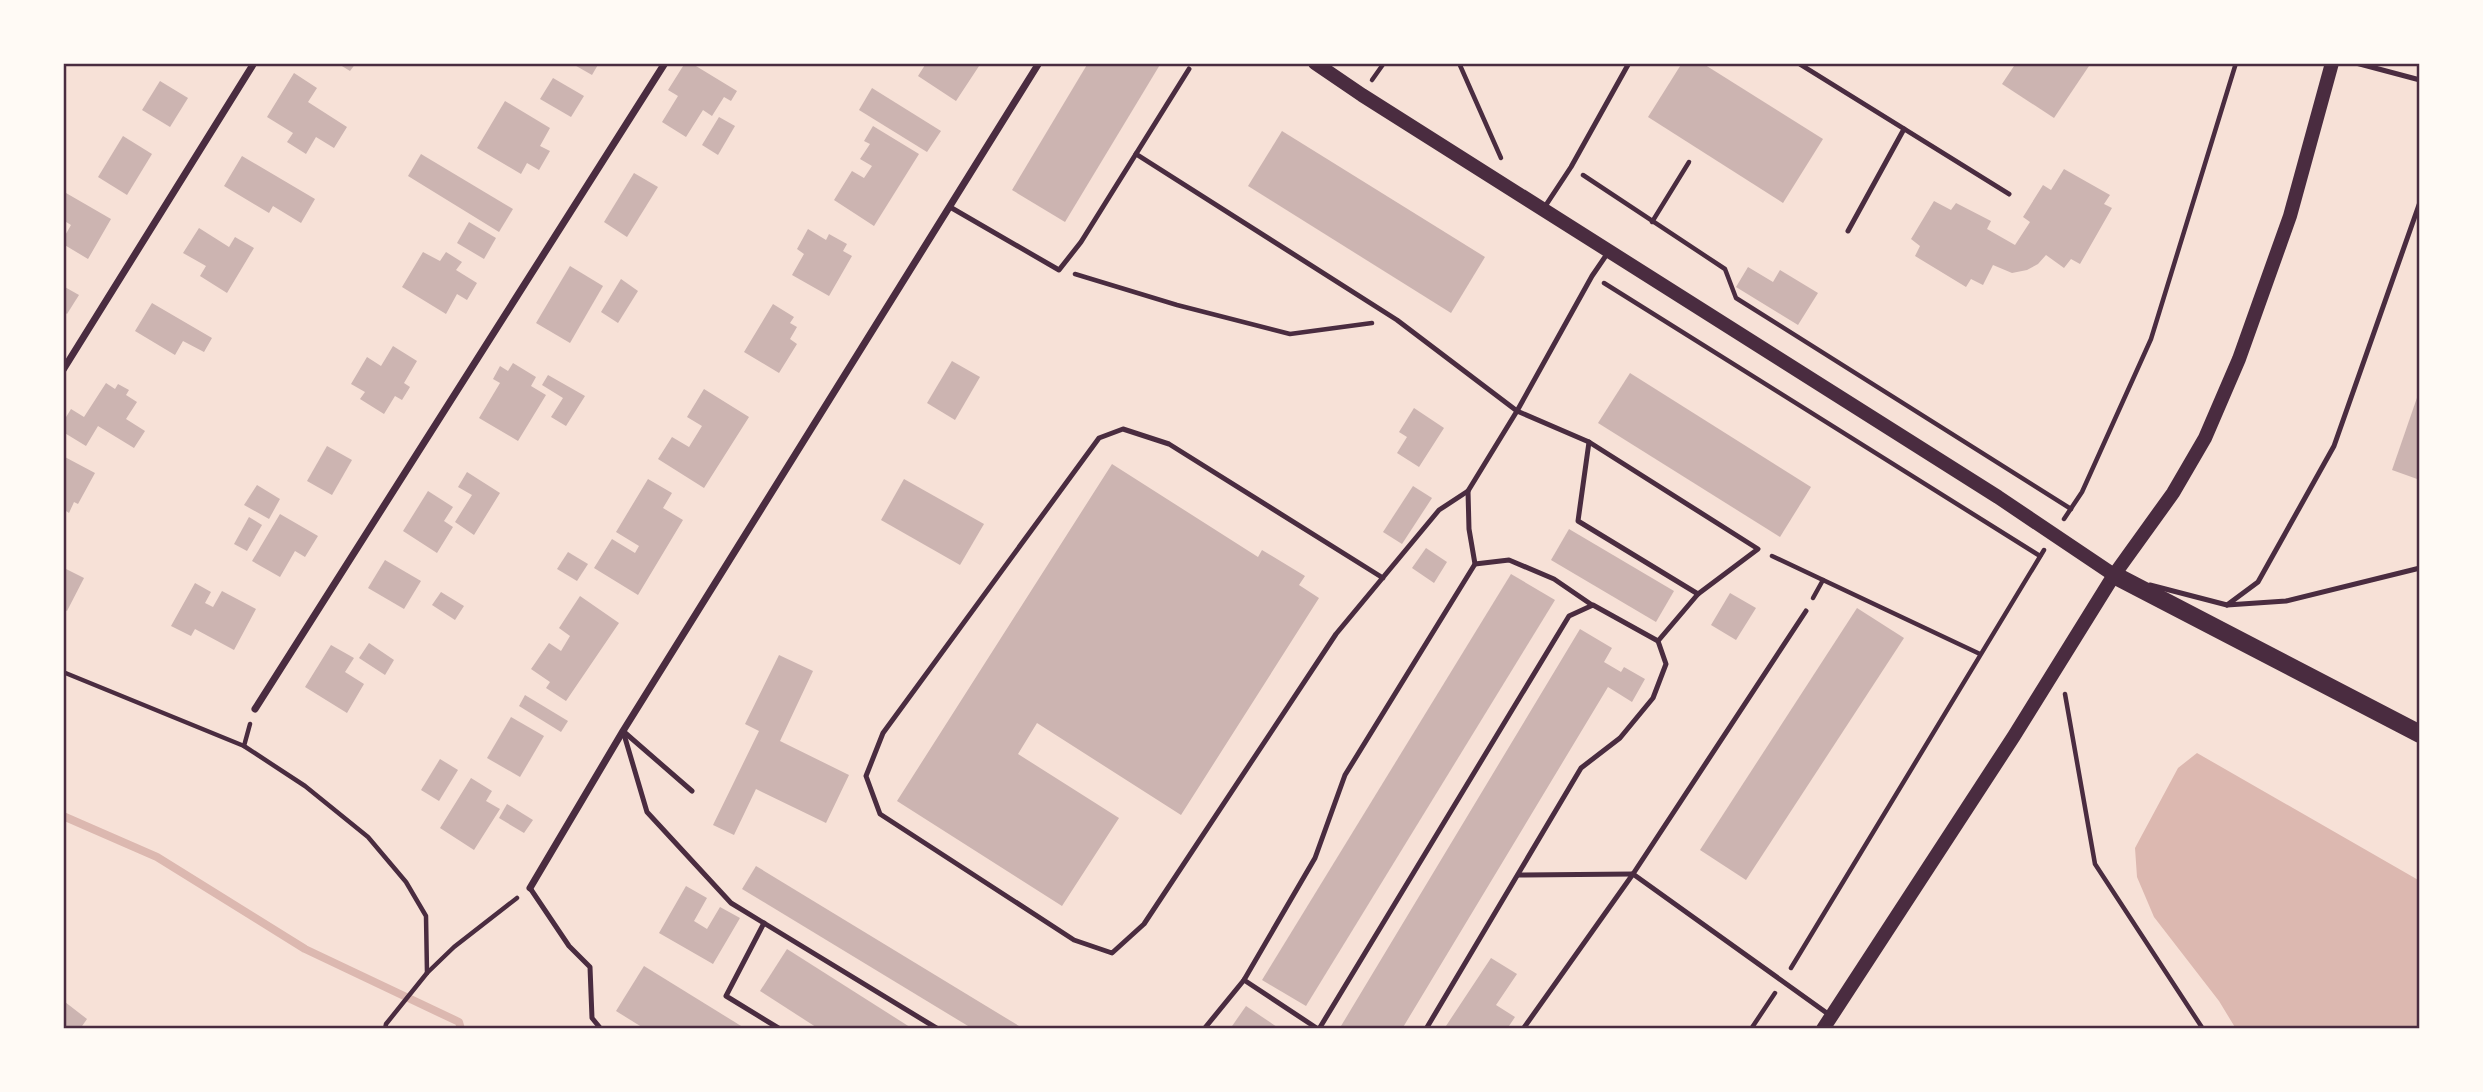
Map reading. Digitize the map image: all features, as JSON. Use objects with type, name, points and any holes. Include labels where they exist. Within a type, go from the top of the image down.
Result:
[{"type":"main road","points":[[1315,63],[1986,489],[2114,575],[2420,734]]},
{"type":"main road","points":[[1823,1029],[2114,575],[2179,482],[2204,438],[2239,359],[2290,216],[2332,63]]},
{"type":"street","points":[[63,370],[254,63]]},
{"type":"street","points":[[255,709],[665,63]]},
{"type":"street","points":[[530,888],[623,730],[1039,63]]},
{"type":"lane","points":[[1543,209],[1571,167],[1629,63]]},
{"type":"lane","points":[[1798,63],[2009,194]]},
{"type":"lane","points":[[2356,63],[2420,80]]},
{"type":"lane","points":[[950,207],[1059,271],[1081,242],[1189,69]]},
{"type":"lane","points":[[1848,231],[1904,129]]},
{"type":"lane","points":[[1136,154],[1397,320],[1517,411],[1589,442],[1758,549],[1698,594],[1658,641]]},
{"type":"lane","points":[[2227,605],[2258,582],[2334,446],[2420,202]]},
{"type":"lane","points":[[1383,578],[1169,444],[1122,429],[1099,438],[883,733],[866,776],[880,814],[1074,940],[1112,953],[1144,924],[1336,635],[1383,578],[1439,510],[1468,491],[1609,251]]},
{"type":"lane","points":[[1589,442],[1578,522],[1698,594]]},
{"type":"lane","points":[[1204,1029],[1244,980],[1315,858],[1345,775],[1475,564],[1469,529],[1468,491]]},
{"type":"lane","points":[[1426,1029],[1581,768],[1620,738],[1653,698],[1666,664],[1658,641],[1593,605],[1554,579],[1509,559],[1475,564]]},
{"type":"lane","points":[[2114,575],[2227,605],[2286,601],[2420,568]]},
{"type":"lane","points":[[1244,980],[1319,1029],[1569,616],[1593,605]]},
{"type":"lane","points":[[1523,1029],[1633,874],[1806,611]]},
{"type":"lane","points":[[623,730],[692,791]]},
{"type":"lane","points":[[623,730],[647,811],[731,903],[938,1029]]},
{"type":"lane","points":[[1518,875],[1633,874],[1831,1016]]},
{"type":"lane","points":[[530,888],[569,946],[590,967],[592,1018],[601,1029]]},
{"type":"lane","points":[[764,923],[726,996],[779,1029]]},
{"type":"path","points":[[1459,63],[1518,194]]},
{"type":"path","points":[[1751,1029],[1783,982],[1980,653],[2082,492],[2151,340],[2235,63]]},
{"type":"path","points":[[1652,222],[1689,162]]},
{"type":"path","points":[[1571,167],[1725,269],[1736,298],[2071,509]]},
{"type":"path","points":[[1059,271],[1290,334],[1397,320]]},
{"type":"path","points":[[1592,276],[2040,556]]},
{"type":"path","points":[[1758,549],[1980,653]]},
{"type":"path","points":[[2060,662],[2095,864],[2203,1029]]},
{"type":"path","points":[[63,672],[244,746],[305,786],[368,837],[406,882],[426,916],[427,973]]},
{"type":"path","points":[[244,746],[255,709]]},
{"type":"path","points":[[385,1029],[386,1024],[427,973],[454,947],[530,888]]},
{"type":"shaded area","points":[[2197,753],[2420,881],[2420,1029],[2236,1029],[2219,1001],[2154,917],[2137,877],[2135,848],[2178,768]]},
{"type":"building","points":[[337,63],[356,63],[350,71]]},
{"type":"building","points":[[571,63],[599,63],[592,75]]},
{"type":"building","points":[[685,63],[691,63],[737,91],[731,101],[724,97],[712,116],[703,110],[686,137],[662,122],[678,96],[668,90]]},
{"type":"building","points":[[923,63],[981,63],[956,101],[918,76],[925,65]]},
{"type":"building","points":[[1088,63],[1161,63],[1065,222],[1012,190]]},
{"type":"building","points":[[1682,63],[1702,63],[1823,139],[1783,203],[1648,117]]},
{"type":"building","points":[[2016,63],[2091,63],[2054,118],[2002,84]]},
{"type":"building","points":[[294,73],[317,88],[308,102],[347,127],[334,148],[316,137],[306,154],[287,142],[293,133],[267,117]]},
{"type":"building","points":[[553,78],[584,96],[571,117],[540,99]]},
{"type":"building","points":[[160,81],[188,98],[170,127],[142,110]]},
{"type":"building","points":[[872,88],[941,131],[927,152],[859,110]]},
{"type":"building","points":[[505,101],[550,128],[540,146],[550,151],[539,170],[527,163],[521,174],[477,148]]},
{"type":"building","points":[[719,117],[735,126],[718,155],[702,145]]},
{"type":"building","points":[[873,126],[919,154],[874,226],[834,200],[852,171],[864,178],[872,166],[860,159],[870,144],[864,141]]},
{"type":"building","points":[[1282,131],[1485,257],[1451,313],[1248,186]]},
{"type":"building","points":[[123,136],[152,154],[127,195],[98,177]]},
{"type":"building","points":[[421,154],[513,209],[499,232],[408,176]]},
{"type":"building","points":[[242,156],[315,199],[301,223],[273,206],[269,213],[224,186]]},
{"type":"building","points":[[2064,169],[2110,195],[2104,204],[2112,208],[2080,264],[2071,259],[2064,268],[2046,255],[2038,264],[2027,270],[2012,273],[1993,265],[1983,285],[1971,279],[1966,287],[1915,256],[1920,246],[1911,239],[1934,201],[1951,210],[1956,203],[1991,221],[1987,229],[2015,245],[2030,222],[2023,217],[2043,185],[2051,190]]},
{"type":"building","points":[[634,173],[658,187],[627,237],[604,222]]},
{"type":"building","points":[[66,193],[111,219],[88,259],[63,244],[71,225],[63,220],[63,199]]},
{"type":"building","points":[[469,222],[496,238],[484,259],[457,243]]},
{"type":"building","points":[[199,228],[229,247],[235,237],[254,248],[227,293],[200,276],[206,266],[183,253]]},
{"type":"building","points":[[808,229],[826,240],[829,234],[847,244],[843,251],[852,256],[829,296],[792,275],[804,254],[797,249]]},
{"type":"building","points":[[423,252],[440,261],[446,252],[462,262],[456,270],[477,283],[467,300],[457,294],[446,314],[402,287]]},
{"type":"building","points":[[570,266],[603,286],[570,343],[536,323]]},
{"type":"building","points":[[1748,267],[1773,282],[1780,270],[1818,293],[1798,325],[1736,287]]},
{"type":"building","points":[[621,279],[638,291],[618,323],[601,312]]},
{"type":"building","points":[[63,286],[79,295],[67,314],[63,311]]},
{"type":"building","points":[[152,303],[212,338],[204,352],[183,341],[175,355],[135,331]]},
{"type":"building","points":[[773,304],[794,317],[790,323],[797,327],[790,339],[797,344],[779,373],[744,352]]},
{"type":"building","points":[[393,346],[417,361],[404,383],[410,387],[402,400],[395,396],[384,414],[360,399],[365,392],[351,384],[367,357],[381,366]]},
{"type":"building","points":[[952,361],[980,377],[955,420],[927,403]]},
{"type":"building","points":[[513,363],[536,377],[531,386],[546,395],[518,441],[479,418],[500,383],[493,379],[500,366],[508,371]]},
{"type":"building","points":[[1630,373],[1811,487],[1780,537],[1598,423]]},
{"type":"building","points":[[548,375],[585,396],[566,426],[551,417],[563,398],[542,385]]},
{"type":"building","points":[[106,383],[115,389],[118,384],[129,390],[126,395],[137,402],[126,419],[145,431],[134,448],[98,426],[86,446],[63,432],[63,422],[71,409],[84,417]]},
{"type":"building","points":[[704,389],[749,417],[704,488],[658,459],[672,437],[689,447],[702,426],[687,417]]},
{"type":"building","points":[[2420,389],[2420,480],[2392,470]]},
{"type":"building","points":[[1414,408],[1444,428],[1419,467],[1397,453],[1407,437],[1399,432]]},
{"type":"building","points":[[327,446],[352,460],[332,495],[307,481]]},
{"type":"building","points":[[63,456],[95,473],[78,504],[74,502],[69,513],[63,509]]},
{"type":"building","points":[[1112,464],[1258,557],[1262,550],[1305,576],[1299,585],[1319,598],[1181,815],[1037,723],[1018,754],[1119,818],[1062,906],[897,801]]},
{"type":"building","points":[[467,472],[500,493],[474,535],[455,522],[472,495],[458,487]]},
{"type":"building","points":[[648,479],[672,493],[663,508],[683,520],[638,595],[594,568],[612,539],[635,553],[639,546],[616,532]]},
{"type":"building","points":[[904,479],[984,524],[960,565],[881,520]]},
{"type":"building","points":[[257,485],[280,499],[269,519],[244,505]]},
{"type":"building","points":[[1413,486],[1432,498],[1402,544],[1383,532]]},
{"type":"building","points":[[428,491],[453,507],[444,521],[453,527],[437,553],[403,531]]},
{"type":"building","points":[[280,514],[318,536],[305,557],[295,551],[280,577],[252,561]]},
{"type":"building","points":[[249,517],[262,525],[247,551],[234,544]]},
{"type":"building","points":[[1569,529],[1674,591],[1656,622],[1551,560]]},
{"type":"building","points":[[1426,548],[1447,562],[1434,583],[1412,568]]},
{"type":"building","points":[[568,552],[588,564],[577,581],[557,569]]},
{"type":"building","points":[[385,560],[421,581],[404,609],[368,588]]},
{"type":"building","points":[[64,568],[84,578],[67,611],[63,609]]},
{"type":"building","points":[[1511,574],[1555,600],[1306,1006],[1262,980]]},
{"type":"building","points":[[195,583],[211,592],[205,603],[213,607],[222,591],[256,609],[234,650],[195,629],[191,636],[171,626]]},
{"type":"building","points":[[441,592],[464,606],[455,620],[432,605]]},
{"type":"building","points":[[1730,593],[1756,608],[1736,640],[1711,625]]},
{"type":"building","points":[[580,596],[619,623],[566,701],[546,688],[550,682],[531,669],[549,643],[561,651],[570,636],[559,628]]},
{"type":"building","points":[[1857,608],[1904,638],[1746,880],[1700,850]]},
{"type":"building","points":[[1580,629],[1612,648],[1604,662],[1621,672],[1624,667],[1645,679],[1632,702],[1608,687],[1402,1029],[1346,1029],[1341,1026]]},
{"type":"building","points":[[369,643],[394,660],[385,675],[359,658]]},
{"type":"building","points":[[331,645],[354,658],[345,672],[364,684],[347,713],[305,687]]},
{"type":"building","points":[[779,655],[813,671],[780,741],[849,775],[826,823],[756,789],[734,835],[713,825],[759,731],[745,724]]},
{"type":"building","points":[[525,695],[568,721],[561,732],[519,706]]},
{"type":"building","points":[[511,717],[544,736],[520,777],[487,758]]},
{"type":"building","points":[[440,759],[458,770],[439,801],[421,790]]},
{"type":"building","points":[[471,778],[492,791],[486,801],[500,809],[474,850],[440,828]]},
{"type":"building","points":[[507,804],[533,820],[524,833],[499,818]]},
{"type":"building","points":[[756,866],[1024,1029],[973,1029],[742,889]]},
{"type":"building","points":[[686,886],[707,898],[694,921],[707,929],[720,907],[740,918],[713,964],[659,933]]},
{"type":"building","points":[[787,949],[913,1029],[819,1029],[760,991]]},
{"type":"building","points":[[1491,958],[1517,974],[1496,1005],[1515,1017],[1507,1029],[1444,1029]]},
{"type":"building","points":[[644,966],[746,1029],[645,1029],[616,1011]]},
{"type":"building","points":[[65,1002],[87,1019],[80,1029],[63,1029]]},
{"type":"building","points":[[1246,1006],[1280,1029],[1230,1029]]},
{"type":"waterway","points":[[63,816],[157,857],[305,949],[459,1022],[461,1029]]}]
